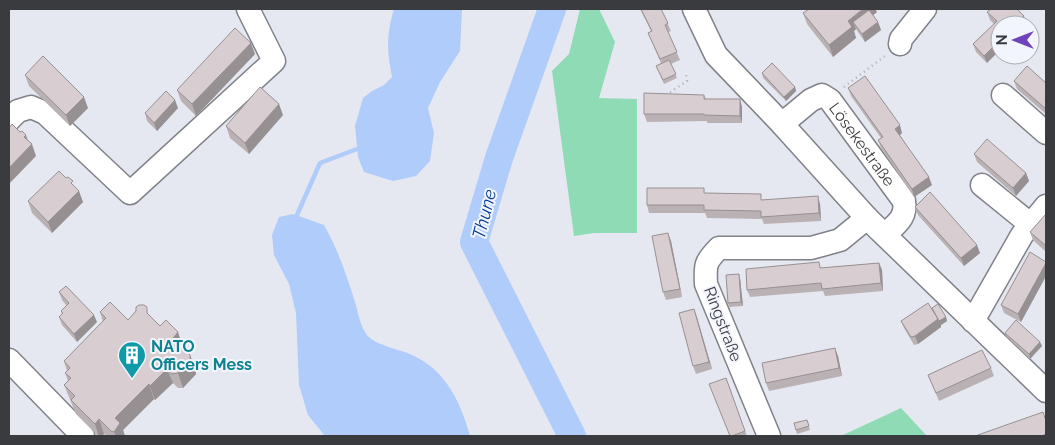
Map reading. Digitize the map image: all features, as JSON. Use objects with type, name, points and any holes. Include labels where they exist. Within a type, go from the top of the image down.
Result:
[{"type":"street","points":[[9,120],[18,111],[31,107],[45,113],[130,194],[274,60],[248,9]]},
{"type":"street","points":[[694,9],[716,56],[782,124],[867,218],[973,321],[1045,386]]},
{"type":"street","points":[[900,44],[901,38],[925,9]]},
{"type":"street","points":[[1003,95],[1046,133]]},
{"type":"street","name":"Lösekestraße","points":[[782,124],[811,100],[822,96],[830,100],[904,201],[904,216],[885,235]]},
{"type":"street","points":[[982,185],[1030,224]]},
{"type":"street","points":[[973,321],[1030,224],[1046,206]]},
{"type":"street","name":"Ringstraße","points":[[776,435],[706,284],[705,266],[710,257],[719,248],[811,248],[840,240],[867,218]]},
{"type":"street","points":[[9,360],[83,436]]},
{"type":"path","points":[[822,96],[843,87],[900,44]]},
{"type":"path","points":[[657,95],[667,94],[687,80],[686,73]]},
{"type":"green space","points":[[580,9],[599,9],[615,42],[599,98],[637,99],[637,233],[594,233],[574,236],[552,71],[569,54]]},
{"type":"green space","points":[[901,408],[927,436],[841,436]]},
{"type":"water","points":[[394,9],[462,9],[460,51],[440,82],[428,108],[434,133],[430,161],[416,176],[393,181],[364,172],[358,157],[355,126],[363,98],[384,85],[392,77],[388,43]]},
{"type":"water","points":[[293,214],[324,225],[341,261],[361,325],[368,336],[379,343],[424,361],[434,369],[457,400],[470,436],[325,436],[308,415],[299,385],[296,313],[289,284],[274,255],[272,235],[279,217]]},
{"type":"building","points":[[641,9],[661,9],[668,23],[665,25],[677,52],[660,59],[648,33],[652,31]]},
{"type":"building","points":[[809,9],[863,9],[848,21],[852,27],[829,45],[803,13]]},
{"type":"building","points":[[991,9],[1017,9],[1023,15],[990,15],[987,12]]},
{"type":"building","points":[[869,10],[878,22],[862,34],[853,22]]},
{"type":"building","points":[[235,28],[251,43],[192,104],[177,90]]},
{"type":"building","points":[[990,28],[990,50],[984,56],[973,44]]},
{"type":"building","points":[[43,56],[84,97],[66,115],[25,75]]},
{"type":"building","points":[[669,60],[676,74],[663,80],[656,66]]},
{"type":"building","points":[[772,63],[795,87],[784,97],[762,73]]},
{"type":"building","points":[[1027,66],[1046,83],[1046,109],[1014,81]]},
{"type":"building","points":[[865,76],[900,125],[895,129],[929,177],[912,189],[878,140],[883,137],[848,88]]},
{"type":"building","points":[[260,87],[279,104],[245,143],[226,126]]},
{"type":"building","points":[[166,91],[175,100],[154,123],[145,113]]},
{"type":"building","points":[[644,93],[704,95],[704,99],[740,99],[740,116],[644,114]]},
{"type":"building","points":[[12,124],[26,135],[24,137],[32,144],[9,168],[9,128]]},
{"type":"building","points":[[987,139],[1026,173],[1013,188],[974,154]]},
{"type":"building","points":[[59,171],[66,178],[68,177],[73,181],[71,183],[79,191],[48,222],[28,201]]},
{"type":"building","points":[[647,188],[704,188],[704,193],[761,194],[761,200],[818,196],[819,213],[761,217],[761,211],[704,210],[704,205],[647,205]]},
{"type":"building","points":[[930,192],[977,245],[961,258],[915,207]]},
{"type":"building","points":[[1046,214],[1046,244],[1045,245],[1030,232]]},
{"type":"building","points":[[668,233],[680,289],[663,292],[652,236]]},
{"type":"building","points":[[1030,252],[1046,263],[1018,314],[1001,305]]},
{"type":"building","points":[[819,262],[820,268],[879,263],[881,283],[822,289],[821,283],[747,290],[746,269]]},
{"type":"building","points":[[739,274],[741,302],[728,303],[726,275]]},
{"type":"building","points":[[66,286],[94,315],[74,334],[59,317],[63,313],[61,311],[69,303],[59,292]]},
{"type":"building","name":"NATO Officers Mess","points":[[110,302],[128,320],[136,311],[136,307],[144,305],[147,307],[147,313],[160,326],[166,320],[178,332],[173,338],[190,355],[190,360],[178,373],[172,374],[167,369],[115,418],[120,423],[114,432],[99,419],[95,424],[71,400],[75,396],[64,385],[71,378],[65,373],[70,368],[64,361],[106,318],[100,312]]},
{"type":"building","points":[[928,303],[938,319],[911,337],[901,321]]},
{"type":"building","points":[[938,304],[946,317],[939,321],[932,308]]},
{"type":"building","points":[[694,309],[709,362],[693,366],[679,313]]},
{"type":"building","points":[[1016,320],[1040,342],[1029,354],[1005,333]]},
{"type":"building","points":[[835,348],[839,368],[766,383],[762,363]]},
{"type":"building","points":[[982,350],[991,368],[936,393],[928,375]]},
{"type":"building","points":[[726,378],[745,431],[732,436],[730,436],[709,384]]},
{"type":"building","points":[[1043,412],[1046,421],[1046,434],[1041,436],[975,436]]},
{"type":"building","points":[[807,420],[809,426],[796,430],[794,423]]},
{"type":"waterway","name":"Thune","points":[[552,9],[499,158],[474,242],[572,436]]},
{"type":"waterway","points":[[297,215],[320,163],[357,149]]},
{"type":"place","name":"NATO Officers Mess","points":[[132,379]]}]
